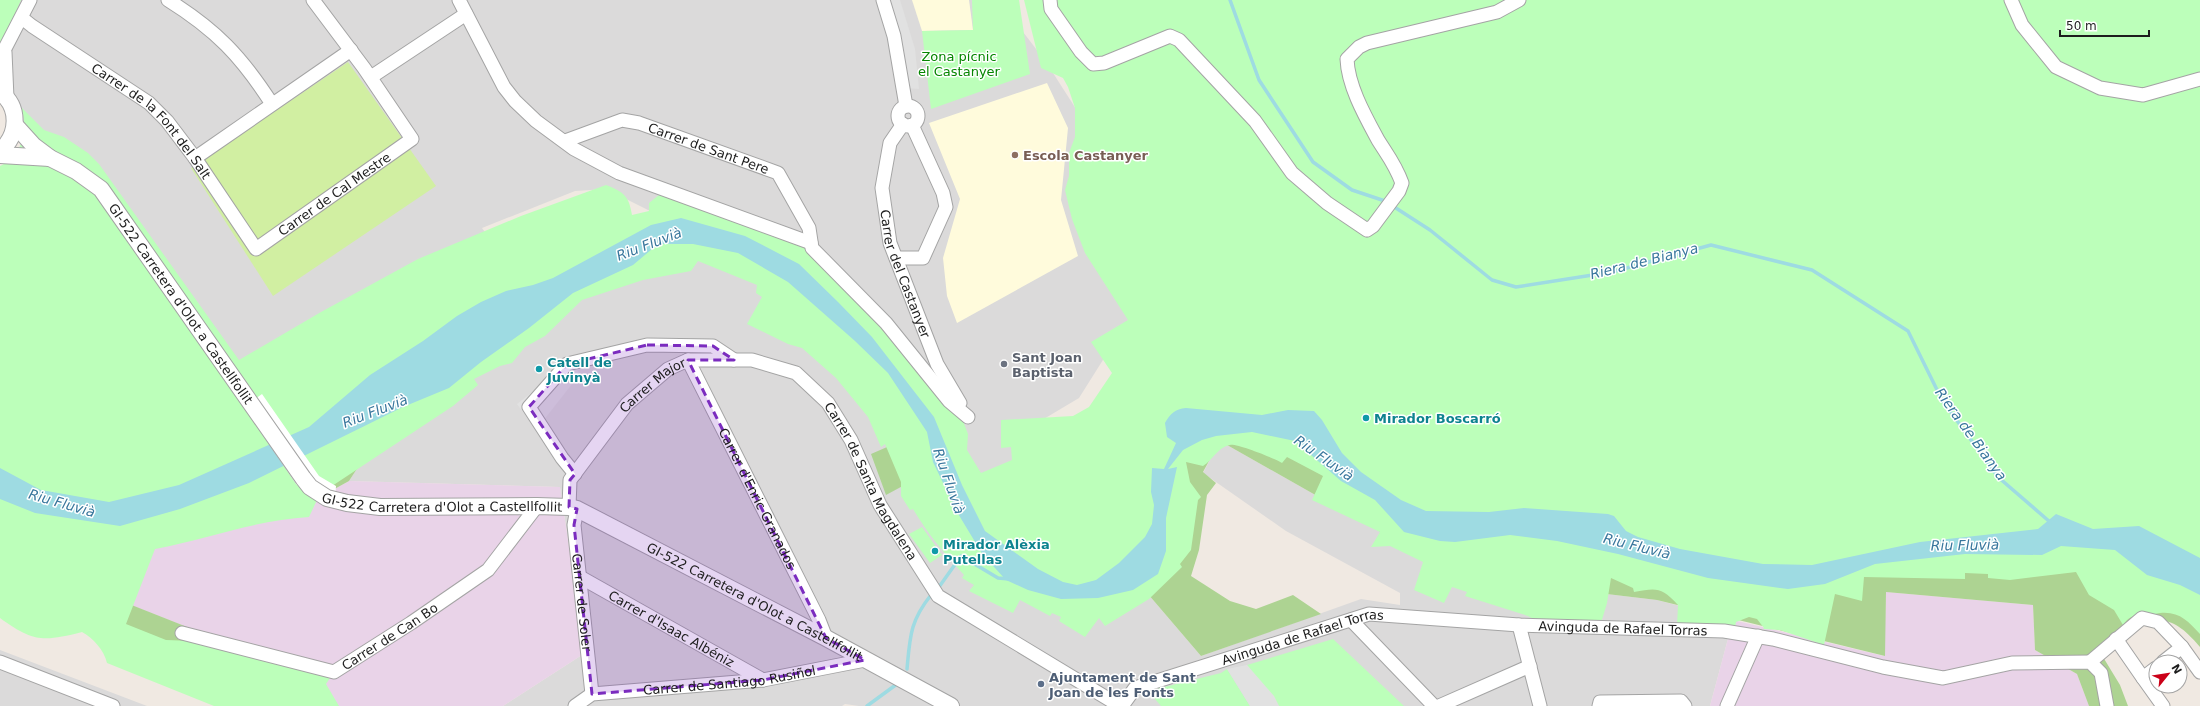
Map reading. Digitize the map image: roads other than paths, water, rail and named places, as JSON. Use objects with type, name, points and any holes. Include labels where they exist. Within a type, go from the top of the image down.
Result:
[{"type":"street","points":[[0,151],[10,139],[15,125],[12,106],[4,95],[2,55],[30,0]]},
{"type":"street","points":[[168,0],[197,20],[226,43],[242,60],[272,104]]},
{"type":"street","points":[[313,0],[371,77],[466,14]]},
{"type":"street","points":[[459,0],[504,87],[515,101],[536,121],[574,149],[619,173],[811,243]]},
{"type":"street","points":[[883,0],[894,36],[906,106],[902,108],[898,117],[908,125],[943,193],[946,207],[944,215],[923,258],[896,258]]},
{"type":"street","points":[[1050,0],[1051,9],[1081,52],[1093,64],[1104,63],[1170,36],[1179,40],[1255,121],[1292,173],[1326,203],[1367,230],[1373,226],[1399,191],[1402,183],[1396,166],[1378,140],[1359,101],[1348,73],[1347,59],[1359,47],[1367,43],[1497,12],[1520,0]]},
{"type":"street","points":[[2011,0],[2022,26],[2056,67],[2100,88],[2143,95],[2200,79]]},
{"type":"street","name":"Carrer de la Font del Salt","points":[[22,18],[36,29],[149,103],[167,121],[195,158],[256,249]]},
{"type":"street","points":[[195,158],[351,50]]},
{"type":"street","name":"Carrer de Cal Mestre","points":[[256,249],[412,139],[371,77]]},
{"type":"street","name":"Carrer de Sant Pere","points":[[565,141],[622,120],[639,124],[778,173],[809,228],[812,248],[886,323],[949,401],[968,417]]},
{"type":"street","name":"GI-522 Carretera d'Olot a Castellfollit","points":[[15,125],[34,146],[50,158],[81,174],[106,194],[249,404],[306,483],[327,498],[380,507],[537,506],[573,508],[826,638],[952,706]]},
{"type":"street","name":"Carrer del Castanyer","points":[[908,125],[890,143],[882,188],[890,243],[937,364],[968,417]]},
{"type":"street","name":"GI-522 Carretera d'Olot a Castellfollit","points":[[0,155],[50,158]]},
{"type":"street","points":[[574,474],[529,407],[567,364],[647,345],[713,346],[734,360]]},
{"type":"street","name":"Carrer Major","points":[[573,508],[570,480],[574,474],[628,404],[668,369],[688,360],[752,360],[796,373]]},
{"type":"street","name":"Carrer d'Enric Granados","points":[[688,360],[816,614],[826,638]]},
{"type":"street","name":"Carrer de Santa Magdalena","points":[[796,373],[828,403],[851,440],[880,505],[938,596],[1121,706]]},
{"type":"street","name":"Carrer de Can Bo","points":[[182,633],[334,672],[411,623],[488,570],[537,506]]},
{"type":"street","name":"Carrer de Soler","points":[[573,508],[592,694]]},
{"type":"street","name":"Carrer d'Isaac Albéniz","points":[[580,577],[763,680]]},
{"type":"street","name":"Avinguda de Rafael Torras","points":[[1121,706],[1135,688],[1369,614],[1519,625],[1724,631],[1758,636],[1818,649],[1883,667],[1943,678],[2012,663],[2090,662]]},
{"type":"street","points":[[2107,706],[2101,673],[2090,662],[2096,659],[2116,639],[2142,618],[2158,622],[2182,647],[2200,672]]},
{"type":"street","points":[[1351,620],[1434,706]]},
{"type":"street","points":[[1519,625],[1540,706]]},
{"type":"street","points":[[1727,706],[1758,636]]},
{"type":"street","points":[[2116,639],[2163,706]]},
{"type":"street","points":[[2173,654],[2182,647]]},
{"type":"street","name":"Carrer de Santiago Rusiñol","points":[[592,694],[763,680],[865,660]]},
{"type":"street","points":[[0,662],[113,706]]},
{"type":"street","points":[[1439,706],[1530,666]]},
{"type":"street","points":[[2143,678],[2148,674]]},
{"type":"street","points":[[575,706],[592,694]]},
{"type":"street","points":[[1599,706],[1600,702],[1683,703]]},
{"type":"water","name":"Riu Fluvià","points":[[681,218],[745,236],[799,264],[872,337],[934,417],[962,485],[985,531],[1038,569],[1063,582],[1077,585],[1096,580],[1119,563],[1145,537],[1152,524],[1154,505],[1151,492],[1152,468],[1164,469],[1176,443],[1167,437],[1165,423],[1173,412],[1186,408],[1262,415],[1288,410],[1314,411],[1322,420],[1342,453],[1361,472],[1401,500],[1426,511],[1489,512],[1524,508],[1608,514],[1614,516],[1626,531],[1638,537],[1680,549],[1763,564],[1812,565],[1920,542],[2038,529],[2056,514],[2093,529],[2139,526],[2200,558],[2200,595],[2180,585],[2147,575],[2115,550],[2061,546],[2042,555],[1965,554],[1875,564],[1825,584],[1788,589],[1708,578],[1618,554],[1557,541],[1510,535],[1455,542],[1440,541],[1404,532],[1375,500],[1341,481],[1295,441],[1252,432],[1216,436],[1202,440],[1183,450],[1168,469],[1177,467],[1166,518],[1166,551],[1158,574],[1133,590],[1098,598],[1061,599],[1028,590],[1006,580],[983,555],[957,512],[933,462],[927,432],[888,373],[855,341],[788,282],[738,253],[693,244],[658,244],[633,265],[573,293],[449,388],[403,407],[249,483],[180,509],[120,526],[35,513],[0,499],[0,468],[41,490],[109,502],[179,485],[309,427],[370,375],[423,341],[457,316],[481,302],[506,291],[533,285],[553,278],[651,225]]},
{"type":"waterway","name":"Riera de Bianya","points":[[1230,0],[1259,80],[1313,162],[1352,190],[1385,201],[1430,230],[1492,280],[1516,287],[1612,272],[1711,245],[1812,270],[1908,331],[1942,400],[1998,477],[2050,522]]},
{"type":"waterway","points":[[939,587],[961,556],[998,578],[1009,579]]},
{"type":"waterway","points":[[907,669],[912,630],[919,613],[931,595]]},
{"type":"waterway","points":[[867,706],[897,684]]},
{"type":"place","name":"Escola Castanyer","points":[[1015,155]]},
{"type":"place","name":"Sant Joan Baptista","points":[[1004,364]]},
{"type":"place","name":"Catell de Juvinyà","points":[[539,369]]},
{"type":"place","name":"Mirador Boscarró","points":[[1366,418]]},
{"type":"place","name":"Mirador Alèxia Putellas","points":[[935,551]]},
{"type":"place","name":"Ajuntament de Sant Joan de les Fonts","points":[[1041,684]]},
{"type":"park label","name":"Zona pícnic el Castanyer","points":[[959,64]]}]
